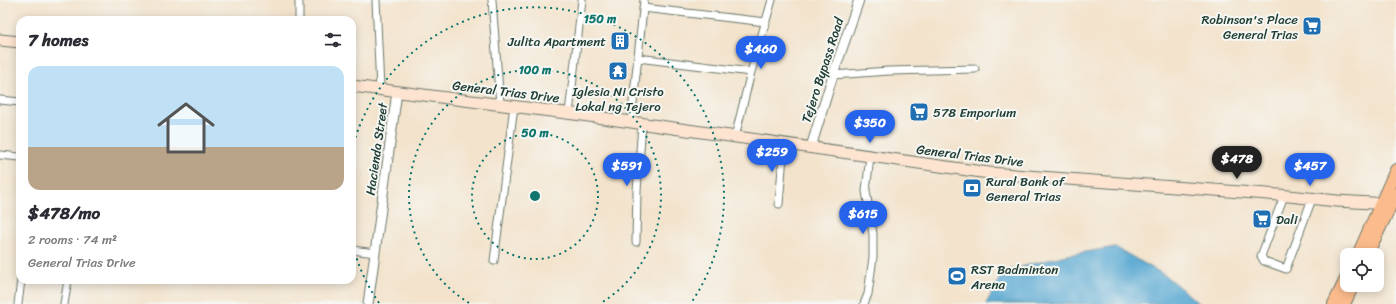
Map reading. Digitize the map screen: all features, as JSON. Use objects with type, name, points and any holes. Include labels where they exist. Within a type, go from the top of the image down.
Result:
[{"type":"main road","points":[[0,40],[16,42]]},
{"type":"main road","name":"General Trias Drive","points":[[356,87],[569,113],[989,173],[1312,199],[1391,201]]},
{"type":"main road","points":[[1370,248],[1391,201],[1396,170]]},
{"type":"main road","points":[[1362,248],[1391,201]]},
{"type":"main road","points":[[1334,304],[1340,292]]},
{"type":"main road","points":[[1344,304],[1350,292]]},
{"type":"street","points":[[299,0],[299,16]]},
{"type":"street","points":[[376,0],[380,90]]},
{"type":"street","points":[[492,0],[500,105]]},
{"type":"street","points":[[569,113],[582,0]]},
{"type":"street","points":[[636,242],[638,58],[644,0]]},
{"type":"street","points":[[736,137],[751,72],[772,0]]},
{"type":"street","name":"Tejero Bypass Road","points":[[811,147],[833,75],[859,0]]},
{"type":"street","points":[[643,8],[766,22]]},
{"type":"street","points":[[638,58],[751,72]]},
{"type":"street","points":[[833,75],[889,71],[975,69]]},
{"type":"street","name":"Hacienda Street","points":[[368,304],[397,92]]},
{"type":"street","points":[[0,100],[16,102]]},
{"type":"street","points":[[494,261],[514,106]]},
{"type":"street","points":[[779,204],[784,144]]},
{"type":"street","points":[[0,155],[16,157]]},
{"type":"street","points":[[864,304],[868,294],[873,257],[873,234],[866,191],[870,156]]},
{"type":"street","points":[[1284,196],[1261,256],[1264,261],[1286,269],[1312,199]]},
{"type":"street","points":[[356,251],[375,253]]},
{"type":"street","points":[[18,304],[20,284]]},
{"type":"street","points":[[64,304],[67,284]]},
{"type":"water","points":[[1115,247],[1163,274],[1200,304],[986,304],[1003,272],[1062,256]]},
{"type":"place","name":"Robinson's Place General Trias","points":[[1312,26]]},
{"type":"place","name":"Julita Apartment","points":[[620,41]]},
{"type":"place","name":"Iglesia Ni Cristo Lokal ng Tejero","points":[[618,71]]},
{"type":"place","name":"578 Emporium","points":[[919,112]]},
{"type":"place","name":"Rural Bank of General Trias","points":[[972,188]]},
{"type":"place","name":"Dali","points":[[1262,219]]},
{"type":"place","name":"RST Badminton Arena","points":[[957,276]]}]
